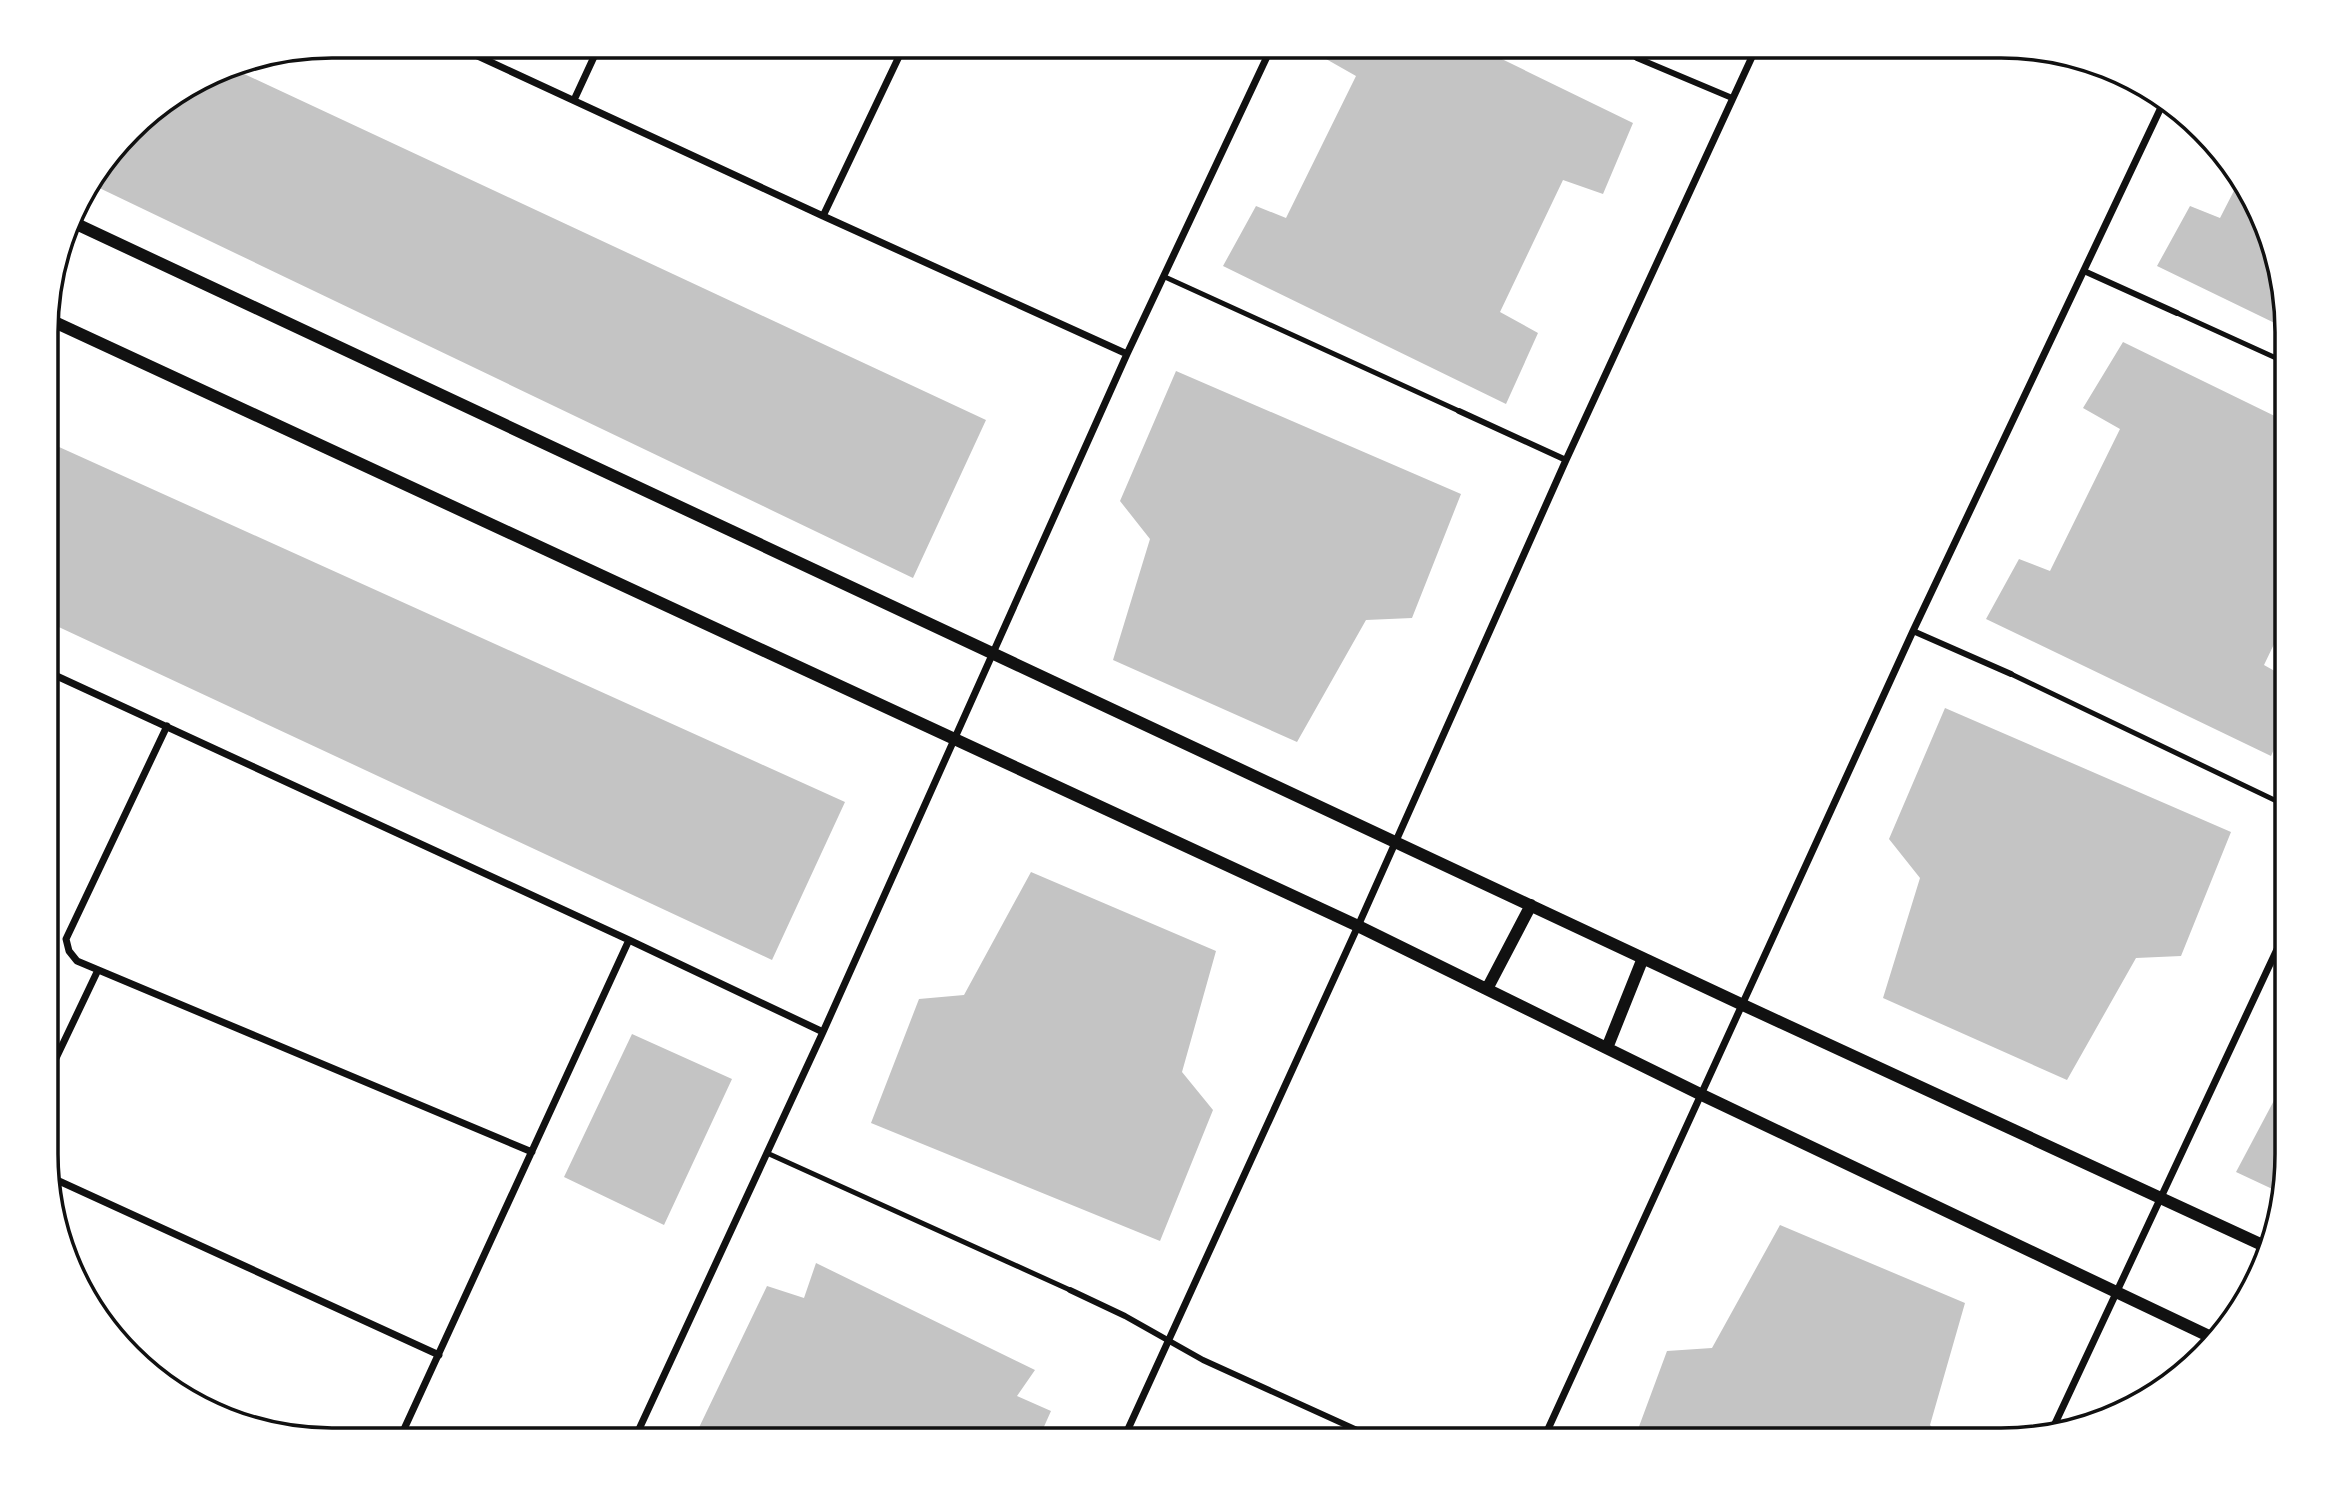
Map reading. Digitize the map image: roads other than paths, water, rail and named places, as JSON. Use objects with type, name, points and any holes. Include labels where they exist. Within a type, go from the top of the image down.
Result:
[{"type":"street","points":[[482,58],[1128,355]]},
{"type":"street","points":[[574,100],[593,58]]},
{"type":"street","points":[[823,216],[898,58]]},
{"type":"street","points":[[640,1428],[823,1032],[1128,355],[1266,58]]},
{"type":"street","points":[[1637,58],[1732,99]]},
{"type":"street","points":[[1129,1428],[1358,926],[1566,460],[1751,58]]},
{"type":"street","points":[[1548,1428],[1913,631],[2160,109]]},
{"type":"street","points":[[80,226],[1742,1005],[2260,1244]]},
{"type":"street","points":[[2084,271],[2177,313]]},
{"type":"street","points":[[58,324],[1358,926],[1702,1095],[2207,1335]]},
{"type":"street","points":[[1458,411],[1566,460]]},
{"type":"street","points":[[1913,631],[2011,674]]},
{"type":"street","points":[[58,676],[823,1032]]},
{"type":"street","points":[[167,726],[66,939],[69,951],[77,961],[532,1153]]},
{"type":"street","points":[[1487,989],[1531,905]]},
{"type":"street","points":[[405,1428],[629,940]]},
{"type":"street","points":[[2055,1423],[2275,954]]},
{"type":"street","points":[[1607,1048],[1643,958]]},
{"type":"street","points":[[58,1054],[97,970]]},
{"type":"street","points":[[59,1181],[439,1355]]},
{"type":"street","points":[[1070,1290],[1125,1316],[1203,1360],[1353,1428]]},
{"type":"lane","points":[[1166,277],[1458,411]]},
{"type":"lane","points":[[2177,313],[2275,357]]},
{"type":"lane","points":[[2011,674],[2275,800]]},
{"type":"lane","points":[[767,1153],[1070,1290]]}]
